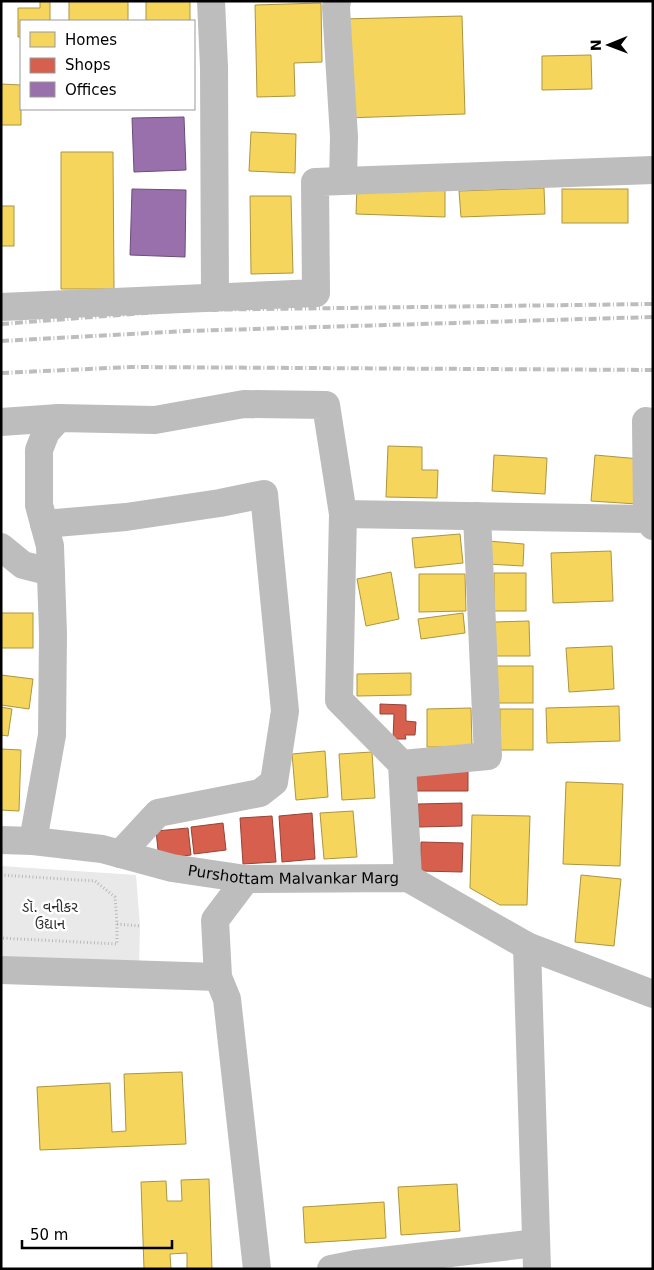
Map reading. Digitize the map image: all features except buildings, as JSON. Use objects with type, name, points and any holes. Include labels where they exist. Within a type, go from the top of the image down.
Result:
[{"type":"street","points":[[211,1],[214,68],[216,298]]},
{"type":"street","points":[[338,1],[336,7],[344,137],[343,181]]},
{"type":"street","points":[[1,307],[316,293],[315,182],[653,170]]},
{"type":"street","points":[[1,422],[59,418],[155,420],[244,404],[326,405],[343,514],[339,700],[402,764],[408,878]]},
{"type":"street","points":[[33,841],[52,735],[50,546],[39,504],[39,450],[46,432],[59,418]]},
{"type":"street","points":[[343,514],[478,516],[650,522],[646,421]]},
{"type":"street","points":[[44,524],[126,518],[264,494],[285,711],[274,782],[260,792],[158,813],[120,854]]},
{"type":"street","points":[[402,764],[488,756],[478,516]]},
{"type":"street","points":[[1,547],[23,565],[51,572]]},
{"type":"street","name":"Purshottam Malvankar Marg","points":[[1,840],[33,841],[102,849],[172,868],[246,879],[408,878],[527,946],[653,994]]},
{"type":"street","points":[[246,879],[215,920],[218,977],[227,999],[257,1269]]},
{"type":"street","points":[[330,1269],[356,1264],[537,1256],[527,946]]},
{"type":"street","points":[[1,970],[218,977]]},
{"type":"street","points":[[653,988],[653,994]]},
{"type":"path","points":[[1,876],[95,881],[115,898],[117,944],[1,938]]},
{"type":"path","points":[[117,924],[140,926]]},
{"type":"green space","name":"ડૉ. વનીકર ઉદ્યાન","points":[[1,866],[136,875],[140,926],[139,966],[1,959]]},
{"type":"railway","points":[[1,324],[185,310],[653,304]]},
{"type":"railway","points":[[1,341],[186,331],[653,317]]},
{"type":"railway","points":[[1,373],[131,367],[653,370]]}]
